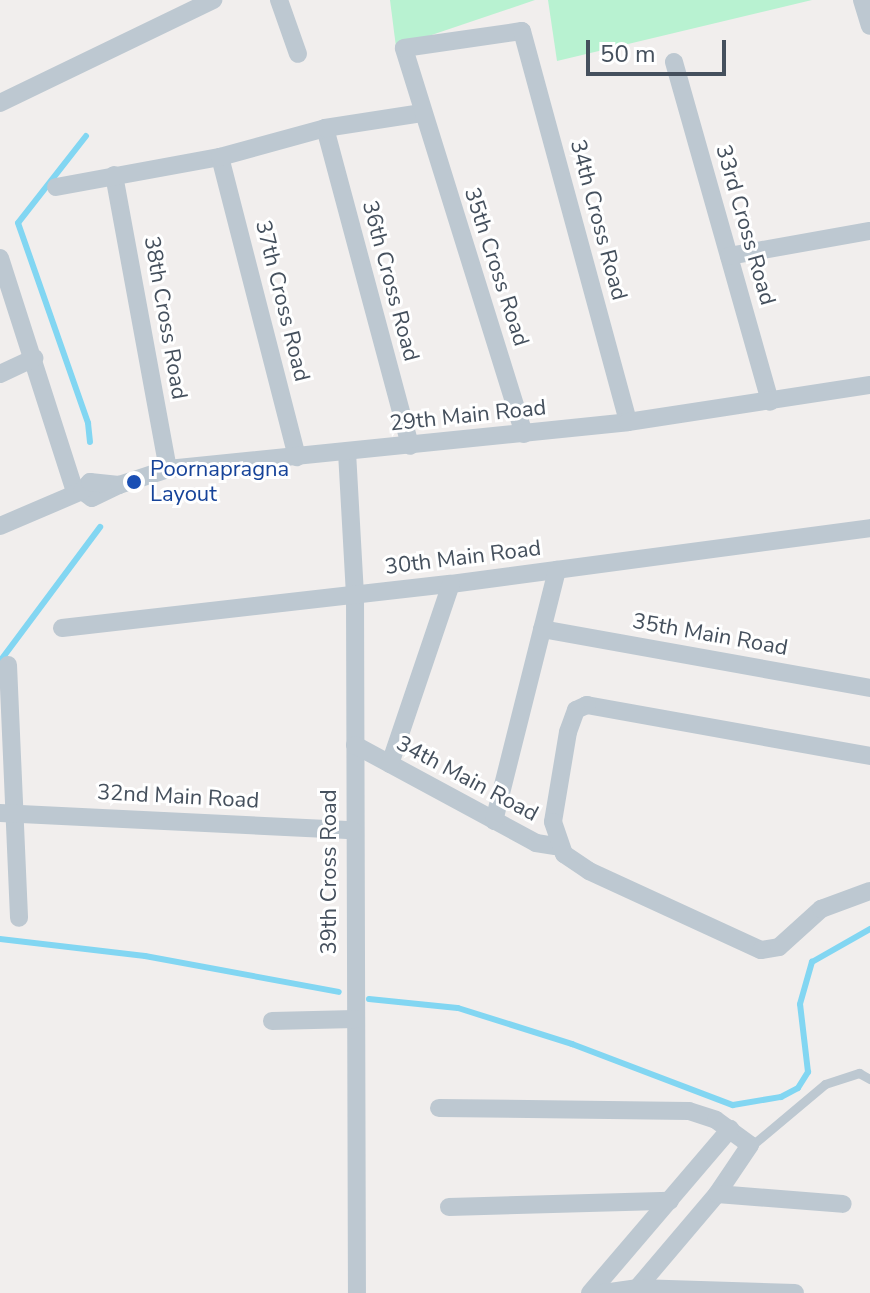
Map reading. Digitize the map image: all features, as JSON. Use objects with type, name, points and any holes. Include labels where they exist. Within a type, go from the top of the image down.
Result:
[{"type":"street","points":[[0,103],[213,0]]},
{"type":"street","points":[[279,0],[298,54]]},
{"type":"street","name":"35th Cross Road","points":[[522,31],[404,48],[524,434]]},
{"type":"street","name":"34th Cross Road","points":[[522,31],[628,422]]},
{"type":"street","name":"33rd Cross Road","points":[[674,62],[770,402]]},
{"type":"street","points":[[56,187],[220,157],[325,128],[422,113]]},
{"type":"street","name":"36th Cross Road","points":[[325,128],[410,446]]},
{"type":"street","name":"37th Cross Road","points":[[220,157],[297,457]]},
{"type":"street","name":"38th Cross Road","points":[[114,175],[168,469]]},
{"type":"street","points":[[729,256],[870,231]]},
{"type":"street","points":[[0,258],[79,491],[0,526]]},
{"type":"street","points":[[0,374],[35,358]]},
{"type":"street","name":"29th Main Road","points":[[79,491],[92,498],[119,485],[168,469],[628,422],[870,385]]},
{"type":"street","name":"39th Cross Road","points":[[347,452],[355,596],[353,830],[357,1293]]},
{"type":"street","name":"30th Main Road","points":[[62,628],[355,596],[870,528]]},
{"type":"street","points":[[494,821],[557,570]]},
{"type":"street","points":[[390,764],[451,584]]},
{"type":"street","name":"35th Main Road","points":[[542,629],[870,688]]},
{"type":"street","points":[[8,665],[9,813],[19,918]]},
{"type":"street","points":[[870,756],[587,705],[576,710],[568,732],[553,822],[560,847],[589,871],[761,950],[779,947],[821,909],[870,891]]},
{"type":"street","name":"34th Main Road","points":[[355,760],[390,764],[536,843],[560,847]]},
{"type":"street","name":"32nd Main Road","points":[[9,813],[353,830]]},
{"type":"street","points":[[272,1021],[355,1019]]},
{"type":"street","points":[[439,1108],[689,1111],[730,1129],[750,1147],[717,1194],[635,1290]]},
{"type":"street","points":[[590,1293],[730,1129]]},
{"type":"street","points":[[717,1194],[843,1204]]},
{"type":"street","points":[[449,1207],[670,1201]]},
{"type":"street","points":[[603,1293],[635,1290],[795,1293]]},
{"type":"lane","points":[[750,1147],[825,1084],[859,1073],[870,1079]]},
{"type":"green space","points":[[390,0],[535,0],[396,47]]},
{"type":"green space","points":[[548,0],[812,0],[557,61]]},
{"type":"waterway","points":[[86,136],[18,223],[88,423],[90,442]]},
{"type":"waterway","points":[[1,660],[100,527]]},
{"type":"waterway","points":[[369,999],[458,1008],[572,1044],[733,1105],[781,1097],[798,1088],[808,1072],[800,1004],[812,962],[870,929]]},
{"type":"waterway","points":[[0,939],[145,956],[339,992]]},
{"type":"place","name":"Poornapragna Layout","points":[[134,482]]}]
